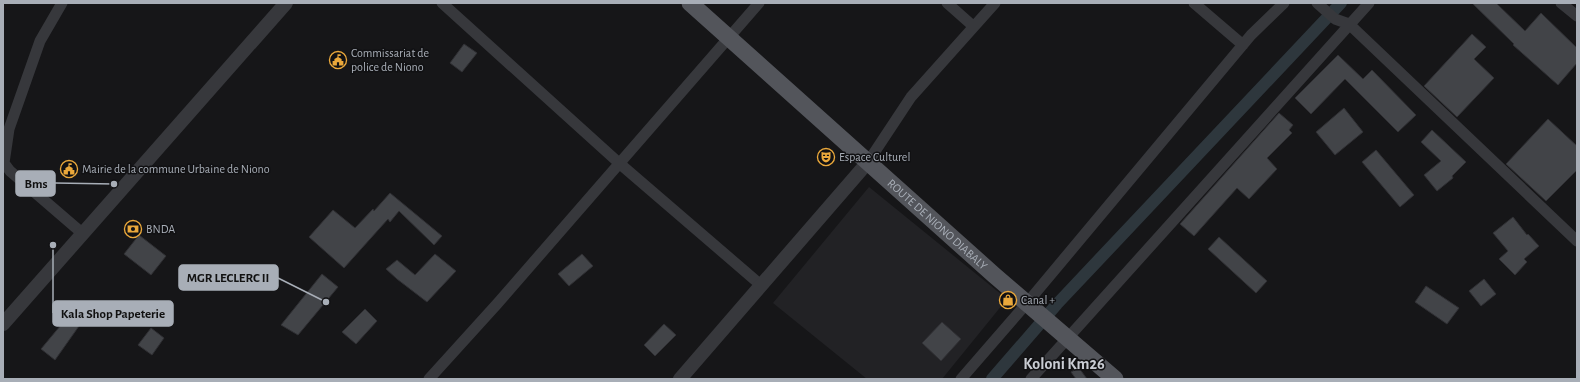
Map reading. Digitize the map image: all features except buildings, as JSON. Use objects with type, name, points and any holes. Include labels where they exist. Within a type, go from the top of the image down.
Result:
[{"type":"main road","name":"ROUTE DE NIONO DIABALY","points":[[690,3],[1115,379]]},
{"type":"street","points":[[62,3],[40,41],[9,129],[4,163],[10,172],[82,233]]},
{"type":"street","points":[[3,324],[286,3]]},
{"type":"street","points":[[442,3],[619,163],[762,286]]},
{"type":"street","points":[[429,379],[497,304],[759,3]]},
{"type":"street","points":[[947,3],[973,26]]},
{"type":"street","points":[[680,379],[868,162],[911,97],[994,3]]},
{"type":"street","points":[[1194,3],[1243,45]]},
{"type":"street","points":[[961,379],[1031,306],[1243,45],[1284,3]]},
{"type":"street","points":[[1031,379],[1063,334],[1369,3]]},
{"type":"street","points":[[1561,3],[1577,16]]},
{"type":"street","points":[[1320,5],[1335,19],[1349,24],[1577,241]]},
{"type":"shaded area","points":[[869,187],[1007,299],[942,379],[867,379],[773,303]]},
{"type":"waterway","points":[[992,379],[1057,304],[1341,3]]},
{"type":"place","name":"Commissariat de police de Niono","points":[[338,60]]},
{"type":"place","name":"Espace Culturel","points":[[826,157]]},
{"type":"place","name":"Mairie de la commune Urbaine de Niono","points":[[69,169]]},
{"type":"place","name":"Bms","points":[[114,184]]},
{"type":"place","name":"BNDA","points":[[133,229]]},
{"type":"place","name":"Kala Shop Papeterie","points":[[53,245]]},
{"type":"place","name":"Canal +","points":[[1008,300]]},
{"type":"place","name":"MGR LECLERC II","points":[[326,302]]},
{"type":"district","name":"Koloni Km26","points":[[1064,363]]}]
